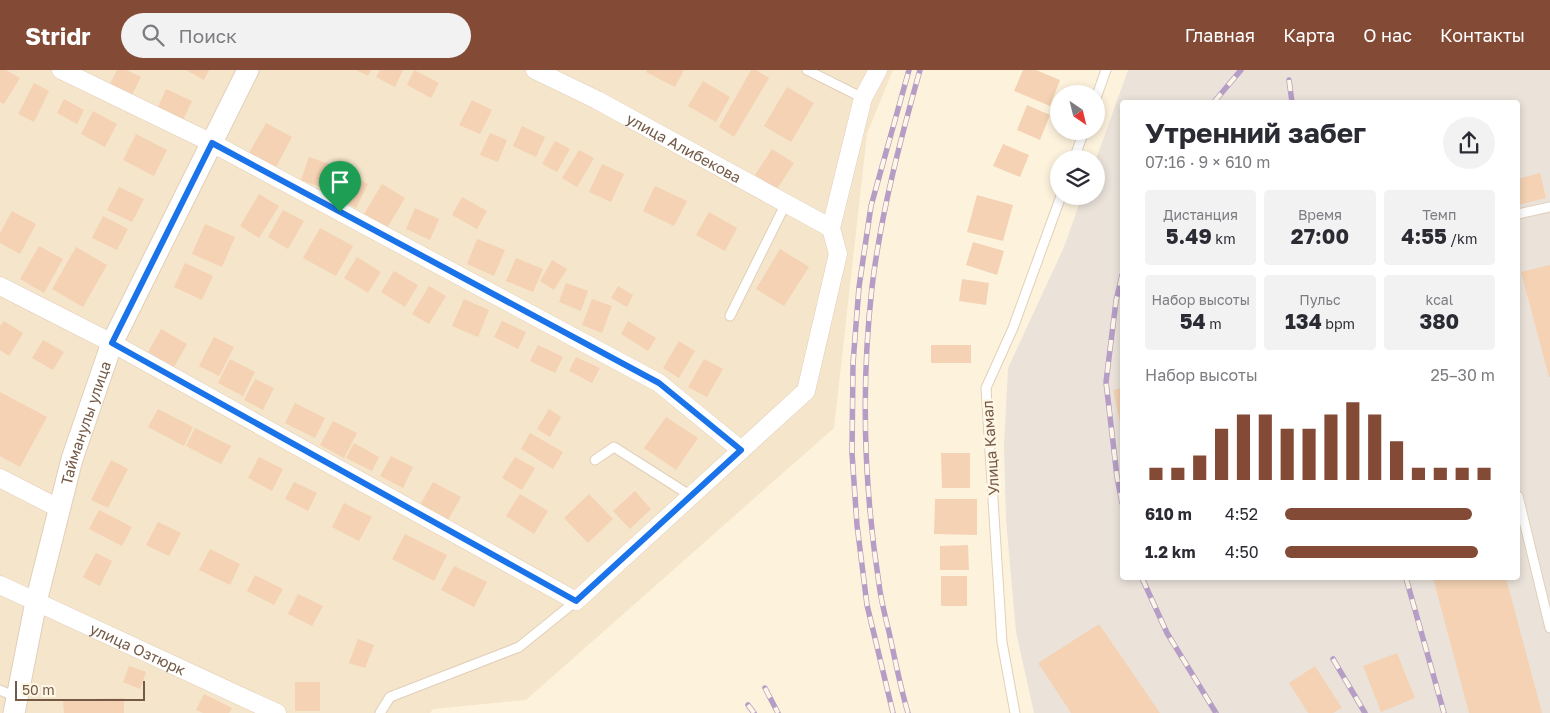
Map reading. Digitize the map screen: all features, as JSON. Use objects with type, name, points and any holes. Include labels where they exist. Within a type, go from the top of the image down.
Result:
[{"type":"street","points":[[61,70],[212,143],[659,383],[741,450]]},
{"type":"street","name":"Тайманулы улица","points":[[10,700],[72,459],[112,343],[248,70]]},
{"type":"street","name":"улица Алибекова","points":[[535,70],[596,100],[831,228]]},
{"type":"street","points":[[0,286],[112,343],[576,601],[806,392],[838,254],[831,228],[862,98],[878,70]]},
{"type":"street","points":[[0,478],[60,509]]},
{"type":"street","name":"улица Озтюрк","points":[[0,585],[277,713]]},
{"type":"lane","points":[[807,70],[862,98]]},
{"type":"lane","points":[[1101,85],[1106,70]]},
{"type":"lane","points":[[730,316],[786,203]]},
{"type":"lane","name":"Улица Камал","points":[[1015,713],[1002,642],[986,388],[1013,328],[1058,205]]},
{"type":"lane","points":[[1520,214],[1550,207]]},
{"type":"lane","points":[[595,460],[614,447],[691,496]]},
{"type":"lane","points":[[1520,504],[1550,628]]},
{"type":"lane","points":[[380,713],[390,697],[520,647],[576,601]]},
{"type":"shaded area","points":[[0,70],[893,70],[867,134],[834,428],[526,700],[433,709],[430,713],[0,713]]},
{"type":"shaded area","points":[[1128,70],[1550,70],[1550,713],[1034,713],[1016,632],[1006,520],[1004,445],[1008,368],[1064,247],[1079,205],[1105,205],[1105,150],[1099,150],[1103,140],[1105,140],[1105,134]]},
{"type":"building","points":[[0,70],[6,70],[20,78],[4,104],[0,102]]},
{"type":"building","points":[[117,70],[126,70],[141,77],[132,95],[110,84]]},
{"type":"building","points":[[186,70],[209,70],[204,80]]},
{"type":"building","points":[[356,70],[371,70],[368,76]]},
{"type":"building","points":[[380,70],[403,70],[395,87],[376,77]]},
{"type":"building","points":[[414,70],[439,83],[431,98],[407,85]]},
{"type":"building","points":[[647,70],[684,70],[675,87],[646,72]]},
{"type":"building","points":[[751,70],[756,70],[769,78],[734,137],[719,127]]},
{"type":"building","points":[[1023,70],[1036,70],[1060,80],[1058,85],[1050,85],[1050,106],[1014,91]]},
{"type":"building","points":[[703,81],[730,97],[716,122],[688,106]]},
{"type":"building","points":[[34,83],[49,91],[34,122],[18,114]]},
{"type":"building","points":[[787,87],[814,103],[791,142],[764,126]]},
{"type":"building","points":[[166,89],[192,101],[183,120],[157,109]]},
{"type":"building","points":[[64,99],[84,110],[77,124],[57,113]]},
{"type":"building","points":[[472,100],[492,110],[480,134],[459,125]]},
{"type":"building","points":[[1027,105],[1050,115],[1040,140],[1017,130]]},
{"type":"building","points":[[93,111],[117,124],[105,147],[81,134]]},
{"type":"building","points":[[266,123],[292,137],[276,167],[249,153]]},
{"type":"building","points":[[522,126],[545,137],[536,157],[513,146]]},
{"type":"building","points":[[490,133],[507,140],[498,162],[480,155]]},
{"type":"building","points":[[136,134],[167,150],[154,176],[123,160]]},
{"type":"building","points":[[555,141],[570,149],[557,172],[542,164]]},
{"type":"building","points":[[1003,144],[1029,155],[1020,177],[993,166]]},
{"type":"building","points":[[772,149],[794,163],[777,189],[755,175]]},
{"type":"building","points":[[579,150],[594,158],[577,187],[562,178]]},
{"type":"building","points":[[309,157],[332,165],[323,188],[301,180]]},
{"type":"building","points":[[602,164],[624,174],[611,202],[589,192]]},
{"type":"building","points":[[342,171],[368,184],[356,208],[330,194]]},
{"type":"building","points":[[1540,173],[1546,198],[1520,204],[1520,178]]},
{"type":"building","points":[[382,184],[405,198],[387,228],[364,214]]},
{"type":"building","points":[[655,186],[687,201],[674,226],[643,211]]},
{"type":"building","points":[[119,187],[144,199],[132,222],[107,210]]},
{"type":"building","points":[[259,194],[279,206],[259,238],[240,226]]},
{"type":"building","points":[[977,195],[1013,205],[1003,241],[967,232]]},
{"type":"building","points":[[462,197],[487,211],[477,229],[452,215]]},
{"type":"building","points":[[415,208],[439,219],[430,240],[406,229]]},
{"type":"building","points":[[283,210],[304,221],[288,249],[268,237]]},
{"type":"building","points":[[12,211],[36,224],[20,254],[0,243],[0,233]]},
{"type":"building","points":[[709,212],[737,228],[725,251],[696,235]]},
{"type":"building","points":[[103,216],[128,229],[117,250],[92,238]]},
{"type":"building","points":[[205,224],[235,237],[222,267],[192,254]]},
{"type":"building","points":[[320,228],[353,246],[336,276],[303,258]]},
{"type":"building","points":[[477,239],[505,250],[494,276],[467,264]]},
{"type":"building","points":[[973,242],[1004,251],[997,275],[966,265]]},
{"type":"building","points":[[39,246],[63,259],[44,293],[20,279]]},
{"type":"building","points":[[76,247],[107,265],[83,307],[52,289]]},
{"type":"building","points":[[780,249],[809,267],[784,306],[756,289]]},
{"type":"building","points":[[357,257],[381,272],[368,293],[344,278]]},
{"type":"building","points":[[516,258],[543,269],[533,292],[506,281]]},
{"type":"building","points":[[552,260],[567,269],[554,290],[540,281]]},
{"type":"building","points":[[185,263],[213,276],[202,300],[174,287]]},
{"type":"building","points":[[1550,265],[1550,377],[1549,377],[1521,272]]},
{"type":"building","points":[[394,271],[418,285],[405,307],[381,292]]},
{"type":"building","points":[[962,279],[989,283],[986,305],[959,301]]},
{"type":"building","points":[[566,283],[588,291],[581,311],[559,302]]},
{"type":"building","points":[[429,286],[446,296],[429,324],[412,314]]},
{"type":"building","points":[[618,286],[633,295],[627,307],[611,298]]},
{"type":"building","points":[[464,299],[489,310],[478,337],[452,326]]},
{"type":"building","points":[[592,299],[612,306],[602,333],[582,325]]},
{"type":"building","points":[[4,321],[23,333],[9,356],[0,350],[0,326]]},
{"type":"building","points":[[502,321],[526,332],[518,349],[494,337]]},
{"type":"building","points":[[628,321],[656,338],[648,351],[621,334]]},
{"type":"building","points":[[161,329],[187,344],[174,367],[148,352]]},
{"type":"building","points":[[214,337],[234,347],[219,376],[199,366]]},
{"type":"building","points":[[43,340],[64,352],[53,370],[32,358]]},
{"type":"building","points":[[679,341],[695,351],[679,378],[663,368]]},
{"type":"building","points":[[538,345],[563,357],[555,373],[530,361]]},
{"type":"building","points":[[931,345],[971,345],[971,363],[931,363]]},
{"type":"building","points":[[576,357],[600,368],[592,383],[569,371]]},
{"type":"building","points":[[230,359],[255,372],[243,396],[218,383]]},
{"type":"building","points":[[704,359],[723,369],[707,397],[688,387]]},
{"type":"building","points":[[255,379],[274,388],[263,410],[244,400]]},
{"type":"building","points":[[1120,388],[1120,423],[1113,390]]},
{"type":"building","points":[[0,392],[47,417],[20,467],[0,456]]},
{"type":"building","points":[[295,403],[325,418],[315,438],[285,423]]},
{"type":"building","points":[[158,409],[193,427],[184,446],[148,427]]},
{"type":"building","points":[[549,409],[561,417],[550,437],[537,429]]},
{"type":"building","points":[[666,417],[698,438],[676,470],[644,448]]},
{"type":"building","points":[[333,421],[357,433],[344,458],[320,445]]},
{"type":"building","points":[[195,428],[231,446],[221,464],[186,446]]},
{"type":"building","points":[[530,433],[563,452],[553,469],[521,449]]},
{"type":"building","points":[[354,443],[379,457],[372,471],[346,458]]},
{"type":"building","points":[[941,453],[970,453],[970,488],[942,488]]},
{"type":"building","points":[[391,456],[413,467],[403,488],[380,476]]},
{"type":"building","points":[[259,457],[283,469],[272,491],[248,478]]},
{"type":"building","points":[[515,457],[535,468],[522,490],[502,478]]},
{"type":"building","points":[[111,460],[128,469],[108,508],[91,500]]},
{"type":"building","points":[[294,482],[317,493],[308,511],[285,499]]},
{"type":"building","points":[[433,482],[461,497],[448,520],[420,505]]},
{"type":"building","points":[[635,491],[651,509],[630,529],[613,511]]},
{"type":"building","points":[[520,494],[548,511],[534,534],[506,516]]},
{"type":"building","points":[[589,494],[613,519],[588,543],[564,518]]},
{"type":"building","points":[[935,499],[977,499],[977,535],[934,534]]},
{"type":"building","points":[[344,503],[372,517],[359,541],[332,527]]},
{"type":"building","points":[[99,510],[132,527],[122,546],[89,529]]},
{"type":"building","points":[[158,522],[181,533],[169,556],[146,545]]},
{"type":"building","points":[[405,534],[447,555],[434,581],[392,559]]},
{"type":"building","points":[[968,545],[969,570],[940,570],[940,546]]},
{"type":"building","points":[[210,549],[240,564],[230,585],[199,570]]},
{"type":"building","points":[[96,553],[112,561],[100,586],[83,577]]},
{"type":"building","points":[[454,566],[487,582],[474,607],[441,590]]},
{"type":"building","points":[[255,575],[283,589],[274,605],[247,591]]},
{"type":"building","points":[[941,576],[967,576],[967,606],[941,606]]},
{"type":"building","points":[[1434,580],[1507,580],[1542,713],[1469,713]]},
{"type":"building","points":[[298,594],[323,606],[312,626],[288,614]]},
{"type":"building","points":[[1099,624],[1160,713],[1071,713],[1038,663]]},
{"type":"building","points":[[358,639],[374,645],[365,668],[349,663]]},
{"type":"building","points":[[1397,653],[1415,698],[1381,712],[1363,666]]},
{"type":"building","points":[[129,666],[146,672],[140,689],[123,682]]},
{"type":"building","points":[[1315,666],[1342,708],[1333,713],[1308,713],[1289,683]]},
{"type":"building","points":[[295,682],[320,682],[320,711],[295,711]]},
{"type":"building","points":[[204,694],[232,708],[229,713],[203,713],[196,710]]},
{"type":"building","points":[[124,698],[124,713],[64,713],[63,700]]},
{"type":"railway","points":[[893,713],[867,605],[857,525],[852,453],[853,363],[859,287],[871,206],[909,70]]},
{"type":"railway","points":[[908,713],[882,602],[874,547],[867,473],[865,398],[872,287],[880,232],[905,123],[920,70]]},
{"type":"railway","points":[[1216,100],[1241,70]]},
{"type":"railway","points":[[1289,80],[1292,100]]},
{"type":"railway","points":[[1120,284],[1116,301],[1106,382],[1120,493]]},
{"type":"railway","points":[[1143,580],[1167,633],[1216,713]]},
{"type":"railway","points":[[1407,580],[1444,713]]},
{"type":"railway","points":[[1333,659],[1365,713]]},
{"type":"railway","points":[[765,688],[778,713]]},
{"type":"railway","points":[[748,705],[754,713]]},
{"type":"route","points":[[212,143],[340,212],[659,383],[741,450],[576,601],[112,343],[212,143]]}]
